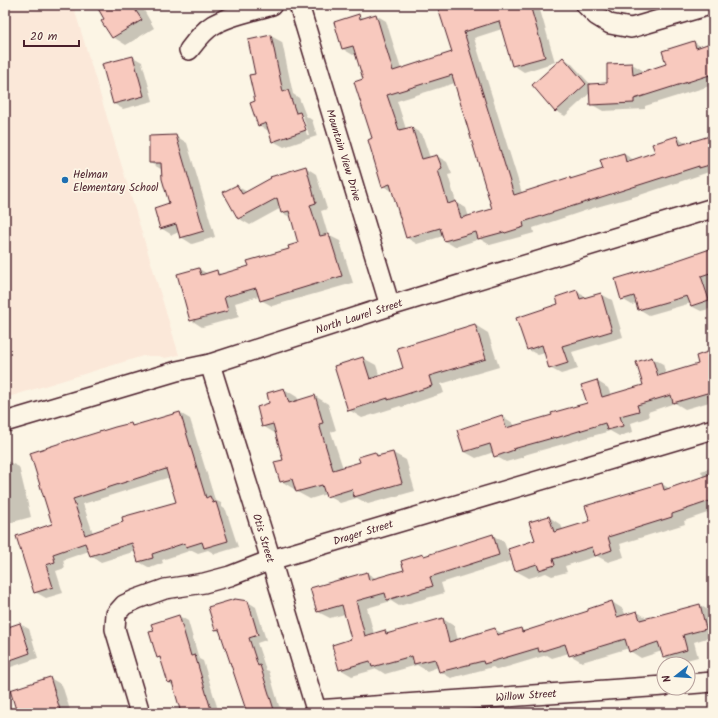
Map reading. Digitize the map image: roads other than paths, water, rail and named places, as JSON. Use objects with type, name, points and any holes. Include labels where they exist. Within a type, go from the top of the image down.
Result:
[{"type":"street","points":[[189,50],[202,34],[212,25],[226,19],[272,5]]},
{"type":"street","name":"Mountain View Drive","points":[[299,5],[390,306]]},
{"type":"street","points":[[586,5],[597,16],[610,24],[631,28],[710,5]]},
{"type":"street","name":"North Laurel Street","points":[[5,422],[176,371],[210,364],[390,306],[713,208]]},
{"type":"street","name":"Otis Street","points":[[210,364],[316,711]]},
{"type":"street","name":"Drager Street","points":[[140,713],[115,629],[116,614],[124,605],[165,589],[204,583],[230,576],[271,560],[713,428]]},
{"type":"street","points":[[696,683],[713,682]]},
{"type":"street","name":"Willow Street","points":[[316,711],[656,687]]},
{"type":"place","name":"Helman Elementary School","points":[[65,180]]}]
